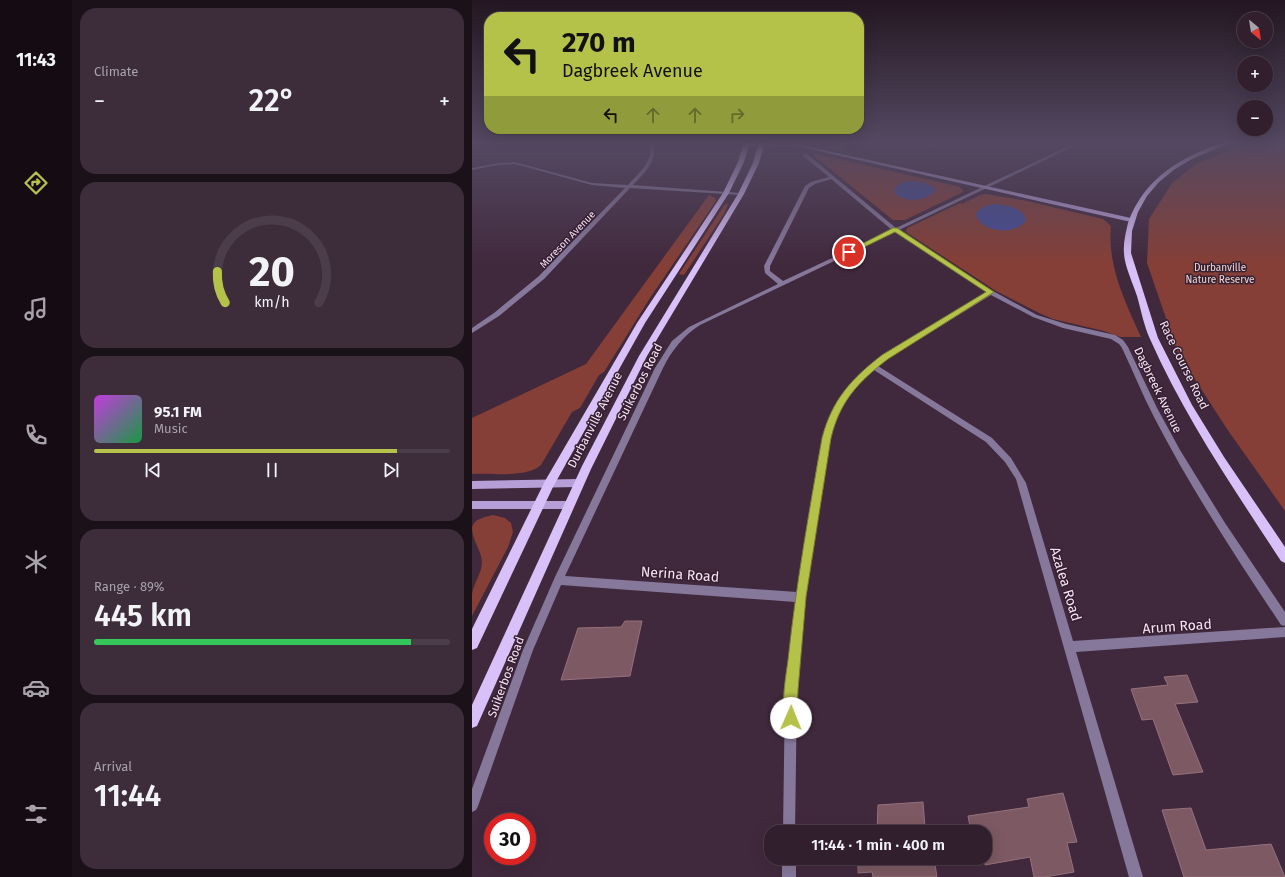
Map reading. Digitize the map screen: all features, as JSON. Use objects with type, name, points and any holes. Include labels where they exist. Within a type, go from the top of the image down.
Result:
[{"type":"main road","name":"Durbanville Avenue","points":[[472,643],[538,505],[641,323],[726,193],[731,183]]},
{"type":"main road","name":"Durbanville Avenue","points":[[472,721],[579,483],[643,356],[746,183]]},
{"type":"main road","points":[[968,183],[1131,220]]},
{"type":"main road","name":"Race Course Road","points":[[1154,183],[1146,193],[1131,220],[1127,242],[1129,262],[1154,338],[1188,406],[1220,460],[1285,557]]},
{"type":"main road","points":[[472,485],[579,483]]},
{"type":"main road","points":[[472,506],[570,505]]},
{"type":"street","points":[[588,183],[741,194]]},
{"type":"street","name":"Moreson Avenue","points":[[472,331],[510,306],[536,284],[633,183]]},
{"type":"street","points":[[782,284],[767,272],[767,266],[807,187],[813,183]]},
{"type":"street","name":"Dagbreek Avenue","points":[[837,183],[895,230],[991,292],[1026,312],[1065,326],[1108,335],[1124,344],[1162,426],[1184,464],[1235,548],[1285,622]]},
{"type":"street","name":"Suikerbos Road","points":[[472,806],[528,650],[558,580],[659,368],[671,346],[685,332],[698,324],[995,183]]},
{"type":"street","points":[[789,825],[791,690],[801,597],[826,438],[831,419],[848,392],[873,366],[885,357],[991,292]]},
{"type":"street","name":"Azalea Road","points":[[873,366],[984,437],[997,447],[1011,463],[1022,483],[1136,877]]},
{"type":"street","name":"Nerina Road","points":[[558,580],[801,597]]},
{"type":"street","name":"Arum Road","points":[[1070,647],[1285,632]]},
{"type":"street","points":[[789,865],[789,877]]},
{"type":"green space","points":[[847,183],[943,183],[957,186],[963,191],[905,220],[893,220]]},
{"type":"green space","name":"Durbanville Nature Reserve","points":[[1172,183],[1285,183],[1285,511],[1227,429],[1178,353],[1147,263],[1149,219]]},
{"type":"green space","points":[[986,194],[1027,201],[1103,219],[1111,226],[1110,241],[1118,283],[1141,337],[1120,337],[1104,331],[1053,319],[1039,313],[996,291],[906,232],[907,228],[960,203],[962,204],[980,195]]},
{"type":"green space","points":[[709,195],[715,198],[716,201],[650,298],[604,372],[599,375],[580,408],[572,412],[541,465],[527,472],[508,474],[472,474],[472,418],[586,364]]},
{"type":"green space","points":[[725,204],[728,204],[724,214],[684,275],[679,274]]},
{"type":"green space","points":[[493,515],[505,518],[511,523],[513,532],[508,547],[472,616],[472,594],[482,566],[482,561],[473,535],[472,527],[478,520]]},
{"type":"water","points":[[927,183],[935,189],[933,193],[925,198],[910,200],[896,195],[894,190],[900,184]]},
{"type":"water","points":[[997,204],[1018,210],[1026,220],[1021,225],[1007,230],[999,230],[984,225],[976,214],[985,206]]},
{"type":"building","points":[[625,621],[642,621],[630,676],[561,680],[578,628],[621,627]]},
{"type":"building","points":[[1187,675],[1198,702],[1175,704],[1203,772],[1173,775],[1153,719],[1142,720],[1131,689],[1168,685],[1164,677]]},
{"type":"building","points":[[1063,793],[1077,842],[1067,843],[1074,872],[1045,877],[1034,877],[1030,857],[992,864],[992,825],[970,825],[968,816],[1029,807],[1027,799]]},
{"type":"building","points":[[923,802],[925,825],[877,825],[878,805]]},
{"type":"building","points":[[1191,808],[1206,850],[1271,844],[1285,877],[1184,877],[1162,810]]},
{"type":"building","points":[[858,865],[935,865],[937,877],[873,877],[872,872],[858,873]]},
{"type":"route","points":[[791,718],[791,690],[801,597],[814,509],[826,438],[831,419],[852,386],[873,366],[885,357],[991,292],[895,230],[849,252]]}]
